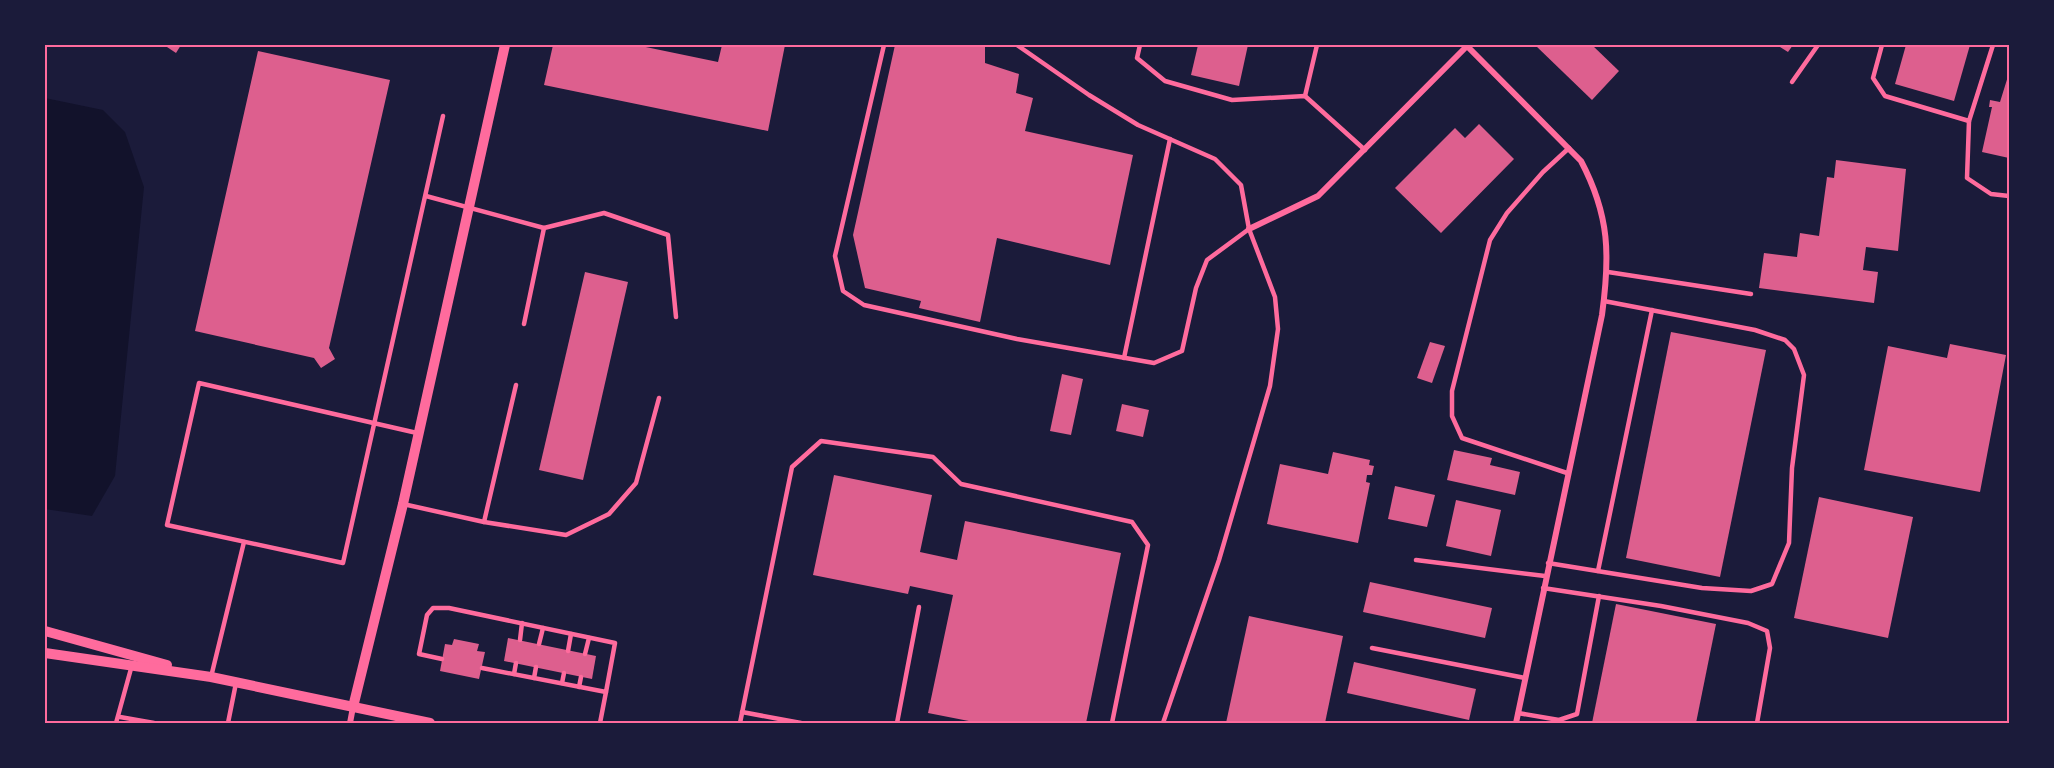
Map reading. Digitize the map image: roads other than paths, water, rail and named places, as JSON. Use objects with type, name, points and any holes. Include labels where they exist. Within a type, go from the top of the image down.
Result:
[{"type":"street","points":[[350,723],[403,504],[417,433],[506,45]]},
{"type":"street","points":[[1249,230],[1318,196],[1466,45],[1581,161],[1594,190],[1608,252],[1608,272],[1604,301],[1542,588],[1516,723]]},
{"type":"street","points":[[45,631],[211,678]]},
{"type":"street","points":[[45,653],[211,678],[430,723]]},
{"type":"lane","points":[[884,45],[835,256],[843,291],[864,305],[1017,339],[1154,363],[1182,351],[1196,288],[1207,260],[1249,230]]},
{"type":"lane","points":[[1017,45],[1089,95],[1138,125],[1215,159],[1241,185],[1249,230],[1275,297],[1278,329],[1270,386],[1219,560],[1163,723]]},
{"type":"lane","points":[[1140,45],[1137,58],[1165,81],[1232,100],[1305,96],[1365,150]]},
{"type":"lane","points":[[1305,96],[1317,45]]},
{"type":"lane","points":[[1792,82],[1818,45]]},
{"type":"lane","points":[[1882,45],[1873,78],[1885,96],[1968,121]]},
{"type":"lane","points":[[1993,45],[1968,121],[1967,178],[1991,194],[2009,196]]},
{"type":"lane","points":[[417,433],[375,423],[200,383],[167,525],[343,563],[375,423],[426,196],[443,116]]},
{"type":"lane","points":[[1124,358],[1170,139]]},
{"type":"lane","points":[[1567,473],[1462,438],[1452,416],[1452,391],[1490,240],[1507,213],[1543,172],[1569,148]]},
{"type":"lane","points":[[426,196],[544,228],[604,213],[668,236],[676,317]]},
{"type":"lane","points":[[524,324],[544,228]]},
{"type":"lane","points":[[1608,272],[1750,294]]},
{"type":"lane","points":[[1548,563],[1702,588],[1751,591],[1772,584],[1789,543],[1792,468],[1804,375],[1794,349],[1785,340],[1755,330],[1604,301]]},
{"type":"lane","points":[[1598,571],[1652,310]]},
{"type":"lane","points":[[484,522],[516,385]]},
{"type":"lane","points":[[403,504],[484,522],[566,535],[609,514],[636,483],[659,398]]},
{"type":"lane","points":[[740,723],[792,466],[821,441],[933,457],[961,484],[1132,522],[1148,545],[1112,723]]},
{"type":"lane","points":[[211,678],[243,542]]},
{"type":"lane","points":[[1416,560],[1545,576]]},
{"type":"lane","points":[[1542,588],[1748,623],[1767,631],[1770,648],[1757,723]]},
{"type":"lane","points":[[1518,712],[1559,720],[1576,714],[1599,596]]},
{"type":"lane","points":[[897,723],[919,607]]},
{"type":"lane","points":[[442,659],[419,654],[427,615],[433,608],[449,608],[615,643],[600,723]]},
{"type":"lane","points":[[520,640],[522,623]]},
{"type":"lane","points":[[539,644],[543,628]]},
{"type":"lane","points":[[568,651],[571,634]]},
{"type":"lane","points":[[585,654],[589,638]]},
{"type":"lane","points":[[1372,648],[1525,678]]},
{"type":"lane","points":[[514,674],[516,663]]},
{"type":"lane","points":[[116,723],[120,717],[132,665]]},
{"type":"lane","points":[[482,668],[606,692]]},
{"type":"lane","points":[[534,678],[536,668]]},
{"type":"lane","points":[[562,683],[564,673]]},
{"type":"lane","points":[[579,687],[581,677]]},
{"type":"lane","points":[[228,723],[236,683]]},
{"type":"lane","points":[[742,712],[801,723]]},
{"type":"lane","points":[[120,717],[154,723]]}]
